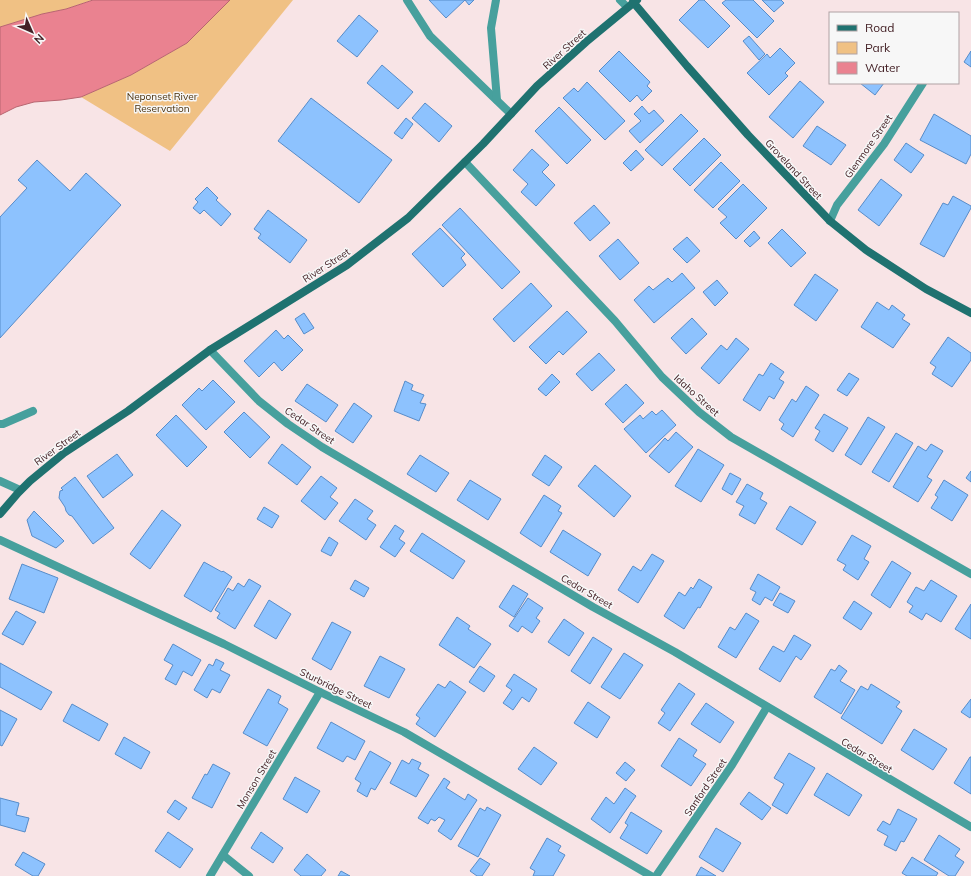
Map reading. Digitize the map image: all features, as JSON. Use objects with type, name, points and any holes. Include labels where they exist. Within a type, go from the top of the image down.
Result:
[{"type":"main road","name":"River Street","points":[[0,514],[20,490],[64,453],[128,410],[210,350],[347,265],[408,218],[465,162],[537,86],[632,3]]},
{"type":"main road","name":"Groveland Street","points":[[632,3],[733,117],[830,221],[866,250],[926,288],[971,313]]},
{"type":"street","points":[[408,0],[430,36],[511,114]]},
{"type":"street","points":[[496,0],[492,28],[497,100]]},
{"type":"street","points":[[620,0],[632,3]]},
{"type":"street","name":"Glenmore Street","points":[[830,221],[837,205],[884,144],[922,84]]},
{"type":"street","name":"Idaho Street","points":[[465,162],[615,321],[662,377],[699,412],[731,437],[971,574]]},
{"type":"street","name":"Cedar Street","points":[[210,350],[259,401],[288,424],[322,447],[593,607],[675,652],[971,827]]},
{"type":"street","points":[[0,424],[33,411]]},
{"type":"street","points":[[0,481],[20,490]]},
{"type":"street","name":"Sturbridge Street","points":[[0,540],[224,644],[404,732],[651,876]]},
{"type":"street","name":"Monson Street","points":[[210,876],[320,692]]},
{"type":"street","name":"Sanford Street","points":[[656,876],[732,765],[767,707]]},
{"type":"street","points":[[223,855],[249,876]]},
{"type":"green space","points":[[0,0],[92,0],[66,9],[42,14],[0,27]]},
{"type":"green space","name":"Neponset River Reservation","points":[[230,0],[293,0],[170,151],[81,97],[131,75],[187,43]]},
{"type":"water","points":[[93,0],[230,0],[187,43],[131,75],[81,97],[34,102],[16,107],[0,115],[0,27]]},
{"type":"building","points":[[429,0],[465,0],[446,18]]},
{"type":"building","points":[[465,0],[474,0],[469,5]]},
{"type":"building","points":[[699,0],[704,0],[730,26],[708,48],[679,20]]},
{"type":"building","points":[[726,0],[753,0],[774,21],[757,38],[722,3]]},
{"type":"building","points":[[762,0],[781,0],[784,3],[774,12]]},
{"type":"building","points":[[359,15],[378,31],[357,57],[337,41]]},
{"type":"building","points":[[749,36],[765,54],[759,60],[743,41]]},
{"type":"building","points":[[780,48],[795,63],[785,73],[788,76],[769,95],[747,73],[767,54],[770,58]]},
{"type":"building","points":[[619,51],[650,82],[647,86],[652,91],[642,101],[637,95],[630,102],[599,71]]},
{"type":"building","points":[[971,51],[971,67],[964,62]]},
{"type":"building","points":[[382,65],[413,92],[398,109],[367,83]]},
{"type":"building","points":[[800,81],[824,102],[793,138],[769,117]]},
{"type":"building","points":[[587,82],[625,121],[605,140],[563,98],[574,88],[578,92]]},
{"type":"building","points":[[861,84],[883,84],[875,95]]},
{"type":"building","points":[[311,98],[392,160],[359,203],[278,141]]},
{"type":"building","points":[[425,103],[452,126],[439,142],[412,118]]},
{"type":"building","points":[[642,106],[649,114],[654,110],[664,121],[640,143],[629,131],[641,121],[634,114]]},
{"type":"building","points":[[559,107],[591,140],[567,164],[535,131]]},
{"type":"building","points":[[681,114],[698,131],[662,166],[645,150]]},
{"type":"building","points":[[934,114],[971,136],[971,154],[966,164],[920,140]]},
{"type":"building","points":[[406,118],[413,124],[402,139],[394,133]]},
{"type":"building","points":[[817,126],[846,145],[831,165],[803,146]]},
{"type":"building","points":[[704,138],[721,155],[690,186],[673,169]]},
{"type":"building","points":[[906,143],[924,155],[911,173],[894,160]]},
{"type":"building","points":[[532,149],[549,165],[542,172],[555,185],[536,206],[521,192],[528,184],[513,170]]},
{"type":"building","points":[[636,150],[644,159],[631,171],[623,163]]},
{"type":"building","points":[[37,160],[70,191],[86,173],[121,205],[0,338],[0,217],[27,188],[18,180]]},
{"type":"building","points":[[721,162],[740,181],[713,208],[694,190]]},
{"type":"building","points":[[881,179],[902,195],[879,226],[858,210]]},
{"type":"building","points":[[743,184],[767,208],[736,239],[720,223],[727,217],[718,209]]},
{"type":"building","points":[[207,187],[218,198],[216,200],[231,214],[221,226],[204,210],[200,214],[193,208],[198,202],[195,199]]},
{"type":"building","points":[[953,196],[971,206],[971,208],[944,257],[920,244],[943,203],[948,205]]},
{"type":"building","points":[[594,205],[610,223],[590,241],[574,223]]},
{"type":"building","points":[[460,208],[520,272],[502,289],[442,225]]},
{"type":"building","points":[[268,210],[307,240],[290,263],[258,238],[261,234],[254,229]]},
{"type":"building","points":[[440,228],[465,254],[461,258],[466,265],[443,287],[412,254]]},
{"type":"building","points":[[782,229],[806,253],[791,267],[768,243]]},
{"type":"building","points":[[754,231],[760,238],[750,247],[744,241]]},
{"type":"building","points":[[687,237],[700,251],[687,263],[673,249]]},
{"type":"building","points":[[618,239],[639,263],[620,280],[599,256]]},
{"type":"building","points":[[682,273],[695,288],[654,323],[634,300],[649,286],[653,290],[668,278],[672,282]]},
{"type":"building","points":[[815,274],[838,290],[816,321],[794,305]]},
{"type":"building","points":[[717,280],[728,293],[715,306],[703,292]]},
{"type":"building","points":[[531,283],[552,306],[514,342],[493,319]]},
{"type":"building","points":[[877,302],[889,310],[892,305],[905,315],[902,319],[910,324],[893,348],[861,327]]},
{"type":"building","points":[[567,311],[587,332],[563,355],[559,351],[546,364],[529,347]]},
{"type":"building","points":[[304,313],[314,328],[304,334],[295,319]]},
{"type":"building","points":[[692,318],[707,334],[686,354],[671,338]]},
{"type":"building","points":[[276,330],[284,339],[288,335],[303,350],[282,371],[274,362],[259,377],[244,361]]},
{"type":"building","points":[[948,337],[971,353],[971,360],[952,387],[932,374],[936,367],[930,363]]},
{"type":"building","points":[[736,338],[749,349],[719,384],[701,368],[721,345],[727,350]]},
{"type":"building","points":[[599,353],[615,370],[592,391],[576,374]]},
{"type":"building","points":[[771,363],[784,372],[779,379],[784,382],[774,399],[769,396],[760,411],[743,400],[759,374],[763,376]]},
{"type":"building","points":[[849,373],[859,379],[847,396],[837,390]]},
{"type":"building","points":[[552,374],[560,382],[546,396],[538,389]]},
{"type":"building","points":[[213,380],[235,402],[206,430],[182,405],[199,388],[202,391]]},
{"type":"building","points":[[405,381],[413,385],[411,390],[424,395],[420,403],[426,404],[419,421],[394,411]]},
{"type":"building","points":[[307,384],[338,405],[326,422],[295,401]]},
{"type":"building","points":[[626,384],[644,403],[623,423],[605,404]]},
{"type":"building","points":[[806,386],[819,395],[793,437],[781,429],[784,424],[779,420],[792,399],[796,402]]},
{"type":"building","points":[[354,403],[372,416],[353,443],[335,431]]},
{"type":"building","points":[[662,410],[676,425],[646,453],[624,429],[640,415],[643,419],[652,411],[656,415]]},
{"type":"building","points":[[244,412],[270,437],[250,458],[224,432]]},
{"type":"building","points":[[824,414],[848,428],[833,452],[815,440],[820,431],[815,428]]},
{"type":"building","points":[[176,415],[207,447],[187,467],[156,435]]},
{"type":"building","points":[[868,417],[885,427],[861,465],[845,455]]},
{"type":"building","points":[[676,432],[693,447],[669,473],[649,456],[665,438],[668,441]]},
{"type":"building","points":[[896,433],[913,443],[889,482],[872,472]]},
{"type":"building","points":[[282,444],[311,467],[297,485],[268,463]]},
{"type":"building","points":[[931,444],[943,451],[927,477],[932,480],[918,502],[893,487],[918,446],[926,451]]},
{"type":"building","points":[[698,449],[724,465],[701,502],[675,486]]},
{"type":"building","points":[[117,454],[133,475],[103,498],[87,476]]},
{"type":"building","points":[[420,455],[449,473],[436,492],[407,474]]},
{"type":"building","points":[[545,455],[562,467],[549,486],[532,475]]},
{"type":"building","points":[[595,465],[631,496],[614,517],[578,486]]},
{"type":"building","points":[[971,471],[971,482],[966,478]]},
{"type":"building","points":[[730,473],[741,479],[732,495],[722,489]]},
{"type":"building","points":[[321,476],[337,488],[330,497],[338,503],[325,520],[301,501]]},
{"type":"building","points":[[75,477],[114,528],[93,544],[72,516],[66,511],[59,498],[60,491],[63,490],[61,488]]},
{"type":"building","points":[[470,480],[501,499],[488,520],[457,500]]},
{"type":"building","points":[[944,480],[968,495],[952,521],[931,508],[938,497],[935,495]]},
{"type":"building","points":[[747,484],[763,493],[760,499],[767,503],[755,524],[739,515],[744,506],[736,502]]},
{"type":"building","points":[[544,495],[561,506],[558,511],[562,513],[541,547],[520,533]]},
{"type":"building","points":[[355,499],[373,511],[367,519],[376,525],[366,540],[339,521]]},
{"type":"building","points":[[790,506],[816,522],[802,545],[776,529]]},
{"type":"building","points":[[264,507],[279,516],[272,528],[257,519]]},
{"type":"building","points":[[162,510],[181,525],[150,569],[130,554]]},
{"type":"building","points":[[34,511],[64,541],[56,548],[32,536],[27,520]]},
{"type":"building","points":[[395,525],[404,531],[399,539],[405,543],[395,557],[380,547]]},
{"type":"building","points":[[563,530],[601,554],[588,576],[550,552]]},
{"type":"building","points":[[422,533],[465,561],[453,579],[410,551]]},
{"type":"building","points":[[852,535],[871,546],[864,559],[869,562],[858,580],[843,570],[846,565],[837,560]]},
{"type":"building","points":[[329,537],[338,543],[331,556],[321,551]]},
{"type":"building","points":[[652,554],[664,561],[638,603],[618,590],[633,566],[641,571]]},
{"type":"building","points":[[892,561],[911,573],[890,608],[871,595]]},
{"type":"building","points":[[204,562],[232,577],[211,612],[184,596]]},
{"type":"building","points":[[22,564],[58,578],[44,613],[9,599]]},
{"type":"building","points":[[758,574],[780,587],[772,601],[765,597],[760,605],[752,600],[756,592],[750,589]]},
{"type":"building","points":[[249,579],[261,586],[235,629],[217,618],[220,613],[215,610],[228,588],[233,591],[238,583],[244,587]]},
{"type":"building","points":[[699,579],[712,587],[700,608],[698,607],[684,629],[664,616],[679,592],[685,596],[691,587],[693,589]]},
{"type":"building","points":[[355,580],[369,588],[364,597],[350,589]]},
{"type":"building","points":[[931,580],[957,596],[941,622],[926,613],[922,620],[909,612],[913,606],[907,602],[916,587],[924,591]]},
{"type":"building","points":[[513,585],[528,594],[514,617],[499,607]]},
{"type":"building","points":[[780,593],[795,601],[788,613],[773,605]]},
{"type":"building","points":[[528,598],[543,608],[536,618],[540,621],[532,633],[522,626],[518,632],[509,626]]},
{"type":"building","points":[[269,600],[291,614],[276,639],[254,626]]},
{"type":"building","points":[[854,601],[872,613],[861,630],[843,618]]},
{"type":"building","points":[[971,604],[971,639],[955,629]]},
{"type":"building","points":[[16,611],[36,622],[23,645],[2,634]]},
{"type":"building","points":[[746,613],[759,621],[736,658],[718,647],[730,627],[735,630]]},
{"type":"building","points":[[457,617],[470,626],[468,629],[491,644],[474,668],[439,645]]},
{"type":"building","points":[[564,619],[584,633],[569,656],[548,642]]},
{"type":"building","points":[[332,622],[351,632],[331,670],[312,659]]},
{"type":"building","points":[[794,635],[811,645],[801,660],[796,656],[780,682],[759,669],[773,646],[784,652]]},
{"type":"building","points":[[593,637],[612,649],[590,684],[571,671]]},
{"type":"building","points":[[173,644],[201,660],[192,676],[183,671],[176,685],[165,679],[173,665],[164,660]]},
{"type":"building","points":[[624,653],[643,665],[620,699],[601,687]]},
{"type":"building","points":[[380,656],[405,669],[389,698],[364,686]]},
{"type":"building","points":[[216,659],[224,663],[220,670],[230,675],[220,693],[212,689],[207,698],[194,690],[209,664],[213,666]]},
{"type":"building","points":[[0,663],[52,692],[41,710],[0,687]]},
{"type":"building","points":[[839,665],[847,671],[840,681],[855,690],[841,714],[814,697],[831,669],[835,671]]},
{"type":"building","points":[[480,666],[495,676],[484,692],[469,682]]},
{"type":"building","points":[[514,674],[537,689],[529,702],[522,697],[513,710],[503,703],[512,690],[506,686]]},
{"type":"building","points":[[450,681],[466,692],[435,737],[416,724],[420,718],[416,715],[438,684],[445,688]]},
{"type":"building","points":[[679,683],[695,694],[670,731],[658,723],[665,713],[661,710]]},
{"type":"building","points":[[871,684],[900,702],[896,707],[902,711],[882,744],[841,718],[861,686],[868,690]]},
{"type":"building","points":[[268,689],[281,696],[278,703],[288,709],[267,746],[243,733]]},
{"type":"building","points":[[971,699],[971,716],[970,718],[961,712]]},
{"type":"building","points":[[588,702],[610,717],[597,738],[574,723]]},
{"type":"building","points":[[706,703],[734,722],[720,743],[691,724]]},
{"type":"building","points":[[72,704],[108,724],[99,741],[63,721]]},
{"type":"building","points":[[0,710],[17,719],[2,746],[0,745]]},
{"type":"building","points":[[331,722],[365,741],[355,760],[347,756],[343,762],[317,748]]},
{"type":"building","points":[[914,729],[947,749],[933,770],[901,750]]},
{"type":"building","points":[[124,737],[150,752],[141,769],[115,754]]},
{"type":"building","points":[[679,738],[697,750],[693,756],[706,764],[691,786],[661,766]]},
{"type":"building","points":[[534,747],[557,763],[541,785],[518,769]]},
{"type":"building","points":[[370,751],[391,763],[375,790],[371,788],[367,797],[357,791],[361,783],[355,779]]},
{"type":"building","points":[[789,753],[815,768],[787,814],[772,805],[784,784],[774,778]]},
{"type":"building","points":[[971,757],[971,794],[954,783]]},
{"type":"building","points":[[412,759],[421,763],[418,769],[429,775],[416,797],[390,783],[402,760],[409,764]]},
{"type":"building","points":[[625,762],[635,770],[626,781],[616,773]]},
{"type":"building","points":[[213,764],[230,773],[212,808],[192,798],[205,774],[207,775]]},
{"type":"building","points":[[827,773],[862,795],[849,816],[814,795]]},
{"type":"building","points":[[295,777],[320,791],[307,813],[283,799]]},
{"type":"building","points":[[444,778],[450,782],[446,788],[465,800],[468,794],[477,800],[451,840],[438,831],[445,820],[439,817],[435,821],[431,819],[428,824],[418,818]]},
{"type":"building","points":[[625,788],[636,796],[610,833],[591,819],[606,797],[614,804]]},
{"type":"building","points":[[749,792],[771,808],[762,820],[740,804]]},
{"type":"building","points":[[0,798],[19,803],[16,815],[29,818],[25,832],[0,825]]},
{"type":"building","points":[[175,800],[187,808],[179,820],[167,812]]},
{"type":"building","points":[[487,807],[501,815],[478,857],[458,846],[480,808],[485,811]]},
{"type":"building","points":[[898,809],[917,819],[904,842],[901,841],[896,851],[884,845],[888,836],[877,830],[883,821],[890,825]]},
{"type":"building","points":[[631,812],[662,831],[647,854],[620,838],[628,825],[625,823]]},
{"type":"building","points":[[716,828],[741,843],[723,872],[699,857]]},
{"type":"building","points":[[168,832],[193,849],[180,868],[155,851]]},
{"type":"building","points":[[261,832],[283,848],[273,863],[251,848]]},
{"type":"building","points":[[939,835],[960,849],[955,856],[964,862],[955,876],[949,876],[924,860]]},
{"type":"building","points":[[547,838],[561,846],[558,851],[565,855],[553,876],[533,876],[535,871],[530,868]]},
{"type":"building","points":[[23,852],[45,864],[38,876],[33,876],[15,865]]},
{"type":"building","points":[[307,854],[326,870],[321,876],[301,876],[294,870]]},
{"type":"building","points":[[912,857],[938,873],[936,876],[907,876],[902,873]]},
{"type":"building","points":[[480,858],[490,864],[482,876],[477,876],[470,871]]},
{"type":"building","points":[[701,867],[716,876],[696,876]]},
{"type":"building","points":[[341,871],[350,876],[338,876]]}]
